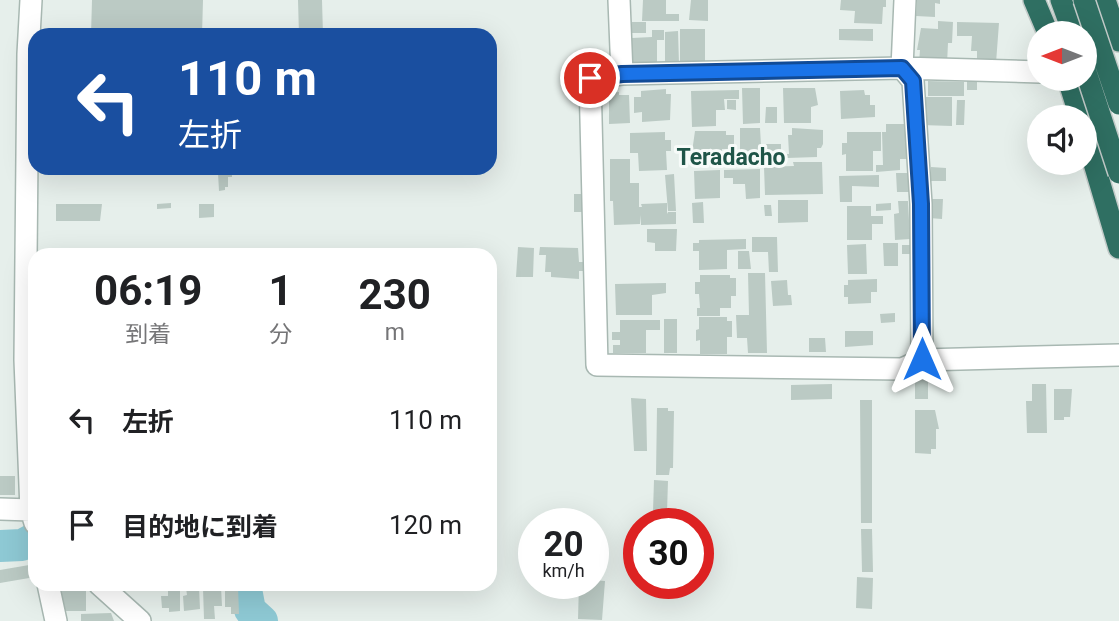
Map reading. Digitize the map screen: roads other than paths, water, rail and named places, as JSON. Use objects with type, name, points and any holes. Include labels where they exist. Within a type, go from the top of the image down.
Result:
[{"type":"highway","points":[[1034,0],[1043,21]]},
{"type":"highway","points":[[1061,0],[1069,21]]},
{"type":"highway","points":[[1084,0],[1119,104]]},
{"type":"highway","points":[[1105,0],[1119,41]]},
{"type":"highway","points":[[1092,91],[1119,173]]},
{"type":"highway","points":[[1097,174],[1119,248]]},
{"type":"street","points":[[29,28],[31,0]]},
{"type":"street","points":[[619,0],[622,74]]},
{"type":"street","points":[[905,0],[902,68],[913,81],[921,204],[922,359]]},
{"type":"street","points":[[28,54],[25,360],[28,418]]},
{"type":"street","points":[[1027,72],[902,68],[622,74],[590,78],[597,365],[902,369],[922,359],[1119,355]]},
{"type":"street","points":[[1097,69],[1119,68]]},
{"type":"street","points":[[0,509],[28,515]]},
{"type":"street","points":[[49,591],[55,621]]},
{"type":"street","points":[[107,591],[140,621]]},
{"type":"waterway","points":[[0,546],[22,545],[28,542]]},
{"type":"waterway","points":[[246,591],[250,610],[262,621]]},
{"type":"district","name":"Teradacho","points":[[731,157]]}]
